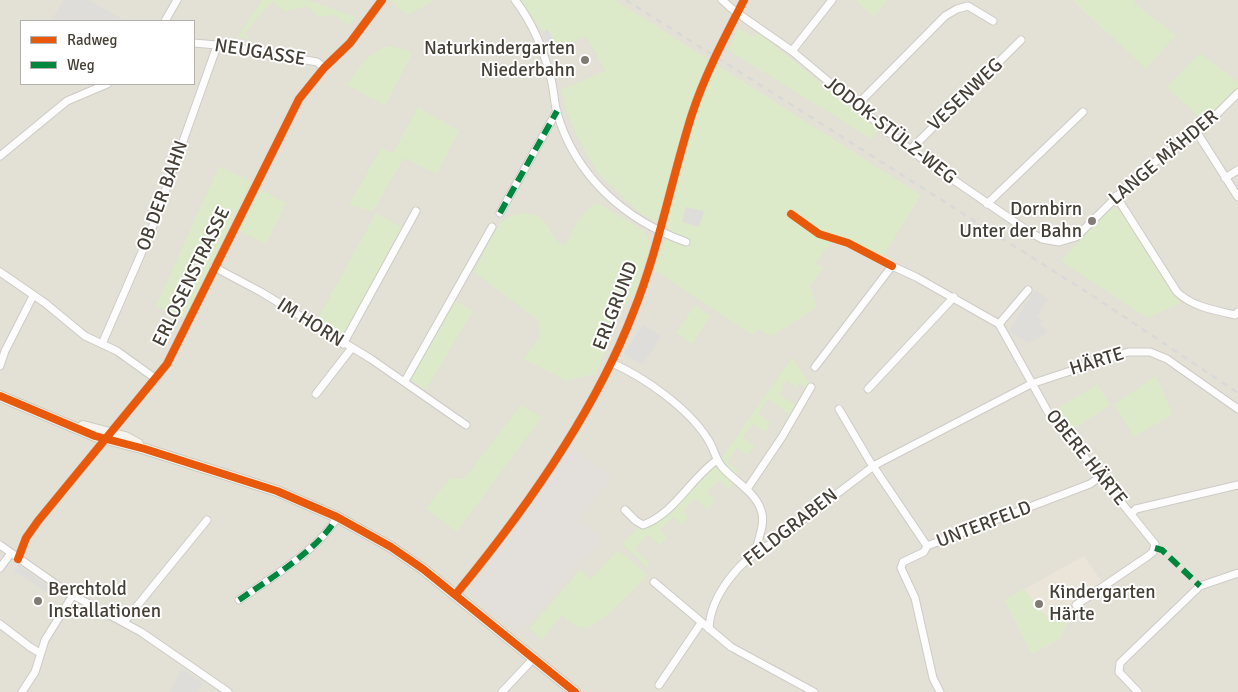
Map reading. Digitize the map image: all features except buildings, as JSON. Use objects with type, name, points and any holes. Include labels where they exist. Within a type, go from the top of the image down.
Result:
[{"type":"street","points":[[166,20],[177,0]]},
{"type":"street","name":"ERLOSENSTRASSE","points":[[18,559],[30,532],[156,379],[176,350],[214,267],[300,99],[324,68],[350,43],[382,0]]},
{"type":"street","points":[[515,0],[534,31],[544,56],[557,111],[571,148],[593,181],[613,202],[659,232],[686,242]]},
{"type":"street","name":"JODOK-STÜLZ-WEG","points":[[722,0],[792,51],[910,150],[987,204],[1042,238],[1068,241]]},
{"type":"street","name":"ERLGRUND","points":[[456,594],[540,481],[592,401],[612,363],[636,305],[659,232],[692,112],[709,69],[744,0]]},
{"type":"street","points":[[792,51],[832,0]]},
{"type":"street","points":[[856,106],[945,16],[957,9],[968,6],[993,20]]},
{"type":"street","name":"VESENWEG","points":[[910,150],[1021,40]]},
{"type":"street","name":"NEUGASSE","points":[[195,43],[228,46],[317,62],[324,68]]},
{"type":"street","name":"OB DER BAHN","points":[[102,344],[150,235],[217,46]]},
{"type":"street","points":[[0,156],[67,101],[105,85]]},
{"type":"street","name":"LANGE MÄHDER","points":[[1068,241],[1076,237],[1143,171],[1196,131],[1238,93]]},
{"type":"street","points":[[500,213],[557,111]]},
{"type":"street","points":[[987,204],[1083,112]]},
{"type":"street","points":[[1196,131],[1238,197]]},
{"type":"street","points":[[1225,178],[1238,170]]},
{"type":"street","points":[[1116,196],[1177,292],[1187,301],[1196,305],[1237,316]]},
{"type":"street","points":[[343,344],[416,211]]},
{"type":"street","points":[[405,381],[492,227]]},
{"type":"street","points":[[814,366],[892,266],[954,297],[999,324],[1028,290]]},
{"type":"street","name":"IM HORN","points":[[214,267],[261,292],[405,381],[466,425]]},
{"type":"street","points":[[0,272],[86,336],[102,344],[156,379]]},
{"type":"street","points":[[0,366],[5,351],[33,296]]},
{"type":"street","points":[[868,390],[954,297]]},
{"type":"street","name":"OBERE HÄRTE","points":[[999,324],[1048,412],[1153,541],[1155,548],[1153,552],[1076,605]]},
{"type":"street","points":[[316,394],[351,349]]},
{"type":"street","name":"HÄRTE","points":[[1031,384],[1095,362],[1139,350],[1158,354],[1168,359],[1238,409]]},
{"type":"street","points":[[612,363],[632,372],[685,414],[708,439],[722,468],[747,489],[761,508],[764,519],[756,551]]},
{"type":"street","name":"FELDGRABEN","points":[[709,629],[711,611],[721,594],[738,568],[756,551],[768,545],[875,465],[1031,384]]},
{"type":"street","points":[[747,489],[782,437],[811,387]]},
{"type":"street","points":[[0,396],[70,424],[277,491],[337,517],[396,550],[456,594],[575,692]]},
{"type":"street","points":[[839,409],[869,460],[875,465],[927,546]]},
{"type":"street","points":[[625,510],[643,525],[652,522],[717,460]]},
{"type":"street","name":"UNTERFELD","points":[[940,692],[933,678],[915,598],[901,568],[903,562],[924,552],[927,546],[1090,484],[1100,477]]},
{"type":"street","points":[[1131,514],[1136,509],[1238,486]]},
{"type":"street","points":[[239,600],[296,560],[332,526],[337,517]]},
{"type":"street","points":[[124,622],[207,520]]},
{"type":"street","points":[[0,545],[73,595],[124,622],[228,692]]},
{"type":"street","points":[[0,568],[11,553]]},
{"type":"street","points":[[1138,692],[1120,672],[1120,663],[1200,586],[1210,580],[1238,573]]},
{"type":"street","points":[[654,582],[731,647],[814,692]]},
{"type":"street","points":[[22,692],[35,672],[45,640],[73,595]]},
{"type":"street","points":[[659,685],[701,623]]},
{"type":"street","points":[[0,624],[40,653]]},
{"type":"street","points":[[502,692],[534,658]]},
{"type":"shaded area","points":[[0,0],[1073,0],[1106,31],[1135,0],[1238,0],[1238,692],[0,692]]},
{"type":"shaded area","points":[[64,0],[89,0],[123,20],[52,20]]},
{"type":"shaded area","points":[[547,29],[557,47],[556,54],[551,56],[542,34]]},
{"type":"shaded area","points":[[686,207],[704,211],[699,227],[682,222]]},
{"type":"shaded area","points":[[1035,290],[1048,299],[1037,316],[1042,320],[1040,325],[1048,330],[1045,335],[1028,343],[1009,331]]},
{"type":"shaded area","points":[[643,325],[661,336],[642,365],[624,353]]},
{"type":"shaded area","points":[[571,446],[612,478],[579,519],[603,539],[517,633],[469,593]]},
{"type":"shaded area","name":"Kindergarten Härte","points":[[1084,556],[1102,582],[1067,607],[1070,613],[1061,638],[1032,654],[1005,600]]},
{"type":"shaded area","points":[[18,565],[56,591],[52,596],[14,571]]},
{"type":"shaded area","points":[[182,669],[203,683],[197,692],[170,692]]},
{"type":"green space","points":[[262,0],[308,0],[356,17],[348,26],[335,15],[319,17],[306,6],[285,12],[272,1],[245,33],[252,39],[238,37]]},
{"type":"green space","points":[[393,0],[435,0],[408,15],[391,2]]},
{"type":"green space","points":[[520,0],[615,0],[921,195],[883,257],[837,234],[815,265],[818,264],[824,268],[810,286],[817,307],[772,336],[758,329],[753,335],[654,270],[664,240],[667,241],[671,230],[640,213],[599,174],[580,142],[566,111],[561,90],[605,71],[587,37],[557,47],[547,30],[543,32]]},
{"type":"green space","points":[[855,0],[888,0],[874,17]]},
{"type":"green space","points":[[1073,0],[1135,0],[1134,3],[1176,35],[1146,69]]},
{"type":"green space","points":[[738,28],[755,37],[758,32],[879,130],[872,139],[728,50]]},
{"type":"green space","points":[[391,46],[410,51],[412,54],[385,106],[347,85],[365,60],[377,51]]},
{"type":"green space","points":[[1200,53],[1238,82],[1238,88],[1223,104],[1202,120],[1167,87]]},
{"type":"green space","points":[[418,107],[459,131],[437,174],[404,158],[373,211],[349,205],[381,148],[393,153]]},
{"type":"green space","points":[[219,166],[251,182],[185,318],[156,306]]},
{"type":"green space","points":[[260,189],[286,203],[266,244],[239,230]]},
{"type":"green space","points":[[598,203],[644,231],[651,244],[636,291],[606,330],[608,346],[595,375],[567,381],[523,359],[540,337],[538,320],[474,272],[496,229],[508,218],[523,213],[538,217],[546,223],[554,237],[565,246],[574,227],[582,216]]},
{"type":"green space","points":[[1114,208],[1122,212],[1180,303],[1148,318],[1061,261],[1105,213]]},
{"type":"green space","points":[[376,213],[404,229],[345,335],[338,337],[316,322]]},
{"type":"green space","points":[[455,301],[473,311],[426,390],[410,379]]},
{"type":"green space","points":[[695,305],[711,316],[692,344],[676,333]]},
{"type":"green space","points":[[792,357],[810,385],[808,390],[799,383],[796,387],[787,380],[782,387],[784,388],[780,395],[797,406],[788,425],[784,422],[789,414],[768,399],[758,414],[771,423],[765,432],[753,424],[743,437],[755,446],[748,455],[737,448],[727,462],[738,470],[735,475],[721,459]]},
{"type":"green space","points":[[1156,376],[1173,414],[1134,437],[1114,404]]},
{"type":"green space","points":[[1098,384],[1110,405],[1070,431],[1053,411]]},
{"type":"green space","points":[[521,405],[542,417],[457,532],[425,508],[451,478],[464,479]]},
{"type":"green space","points":[[715,466],[734,483],[728,489],[719,480],[707,492],[715,501],[707,509],[696,498],[683,510],[689,518],[681,525],[674,517],[660,530],[667,538],[660,545],[648,535],[635,549],[650,563],[647,567],[622,544],[639,527],[646,528],[655,524]]},
{"type":"green space","points":[[618,550],[648,575],[609,614],[592,626],[585,628],[575,625],[562,615],[542,640],[529,629],[580,570],[591,579]]},
{"type":"green space","points":[[1024,589],[1048,619],[1066,608],[1070,613],[1061,638],[1032,654],[1005,600]]},
{"type":"railway","points":[[626,0],[1093,296],[1238,393]]},
{"type":"marked path","points":[[500,213],[557,111]]},
{"type":"marked path","points":[[239,600],[307,552],[329,529],[337,517]]},
{"type":"marked path","points":[[1155,548],[1162,550],[1200,586]]},
{"type":"cycle path","points":[[18,559],[26,538],[38,521],[167,364],[299,99],[324,68],[350,43],[382,0]]},
{"type":"cycle path","points":[[456,594],[507,530],[555,460],[599,387],[617,350],[642,289],[658,239],[697,99],[744,0]]},
{"type":"cycle path","points":[[791,214],[819,234],[848,243],[892,266]]},
{"type":"cycle path","points":[[0,396],[95,436],[145,449],[277,491],[337,517],[391,547],[423,569],[575,692]]},
{"type":"place","name":"Naturkindergarten Niederbahn","points":[[585,60]]},
{"type":"place","name":"Dornbirn Unter der Bahn","points":[[1092,221]]},
{"type":"place","name":"Berchtold Installationen","points":[[38,601]]},
{"type":"place","name":"Kindergarten Härte","points":[[1039,604]]}]
